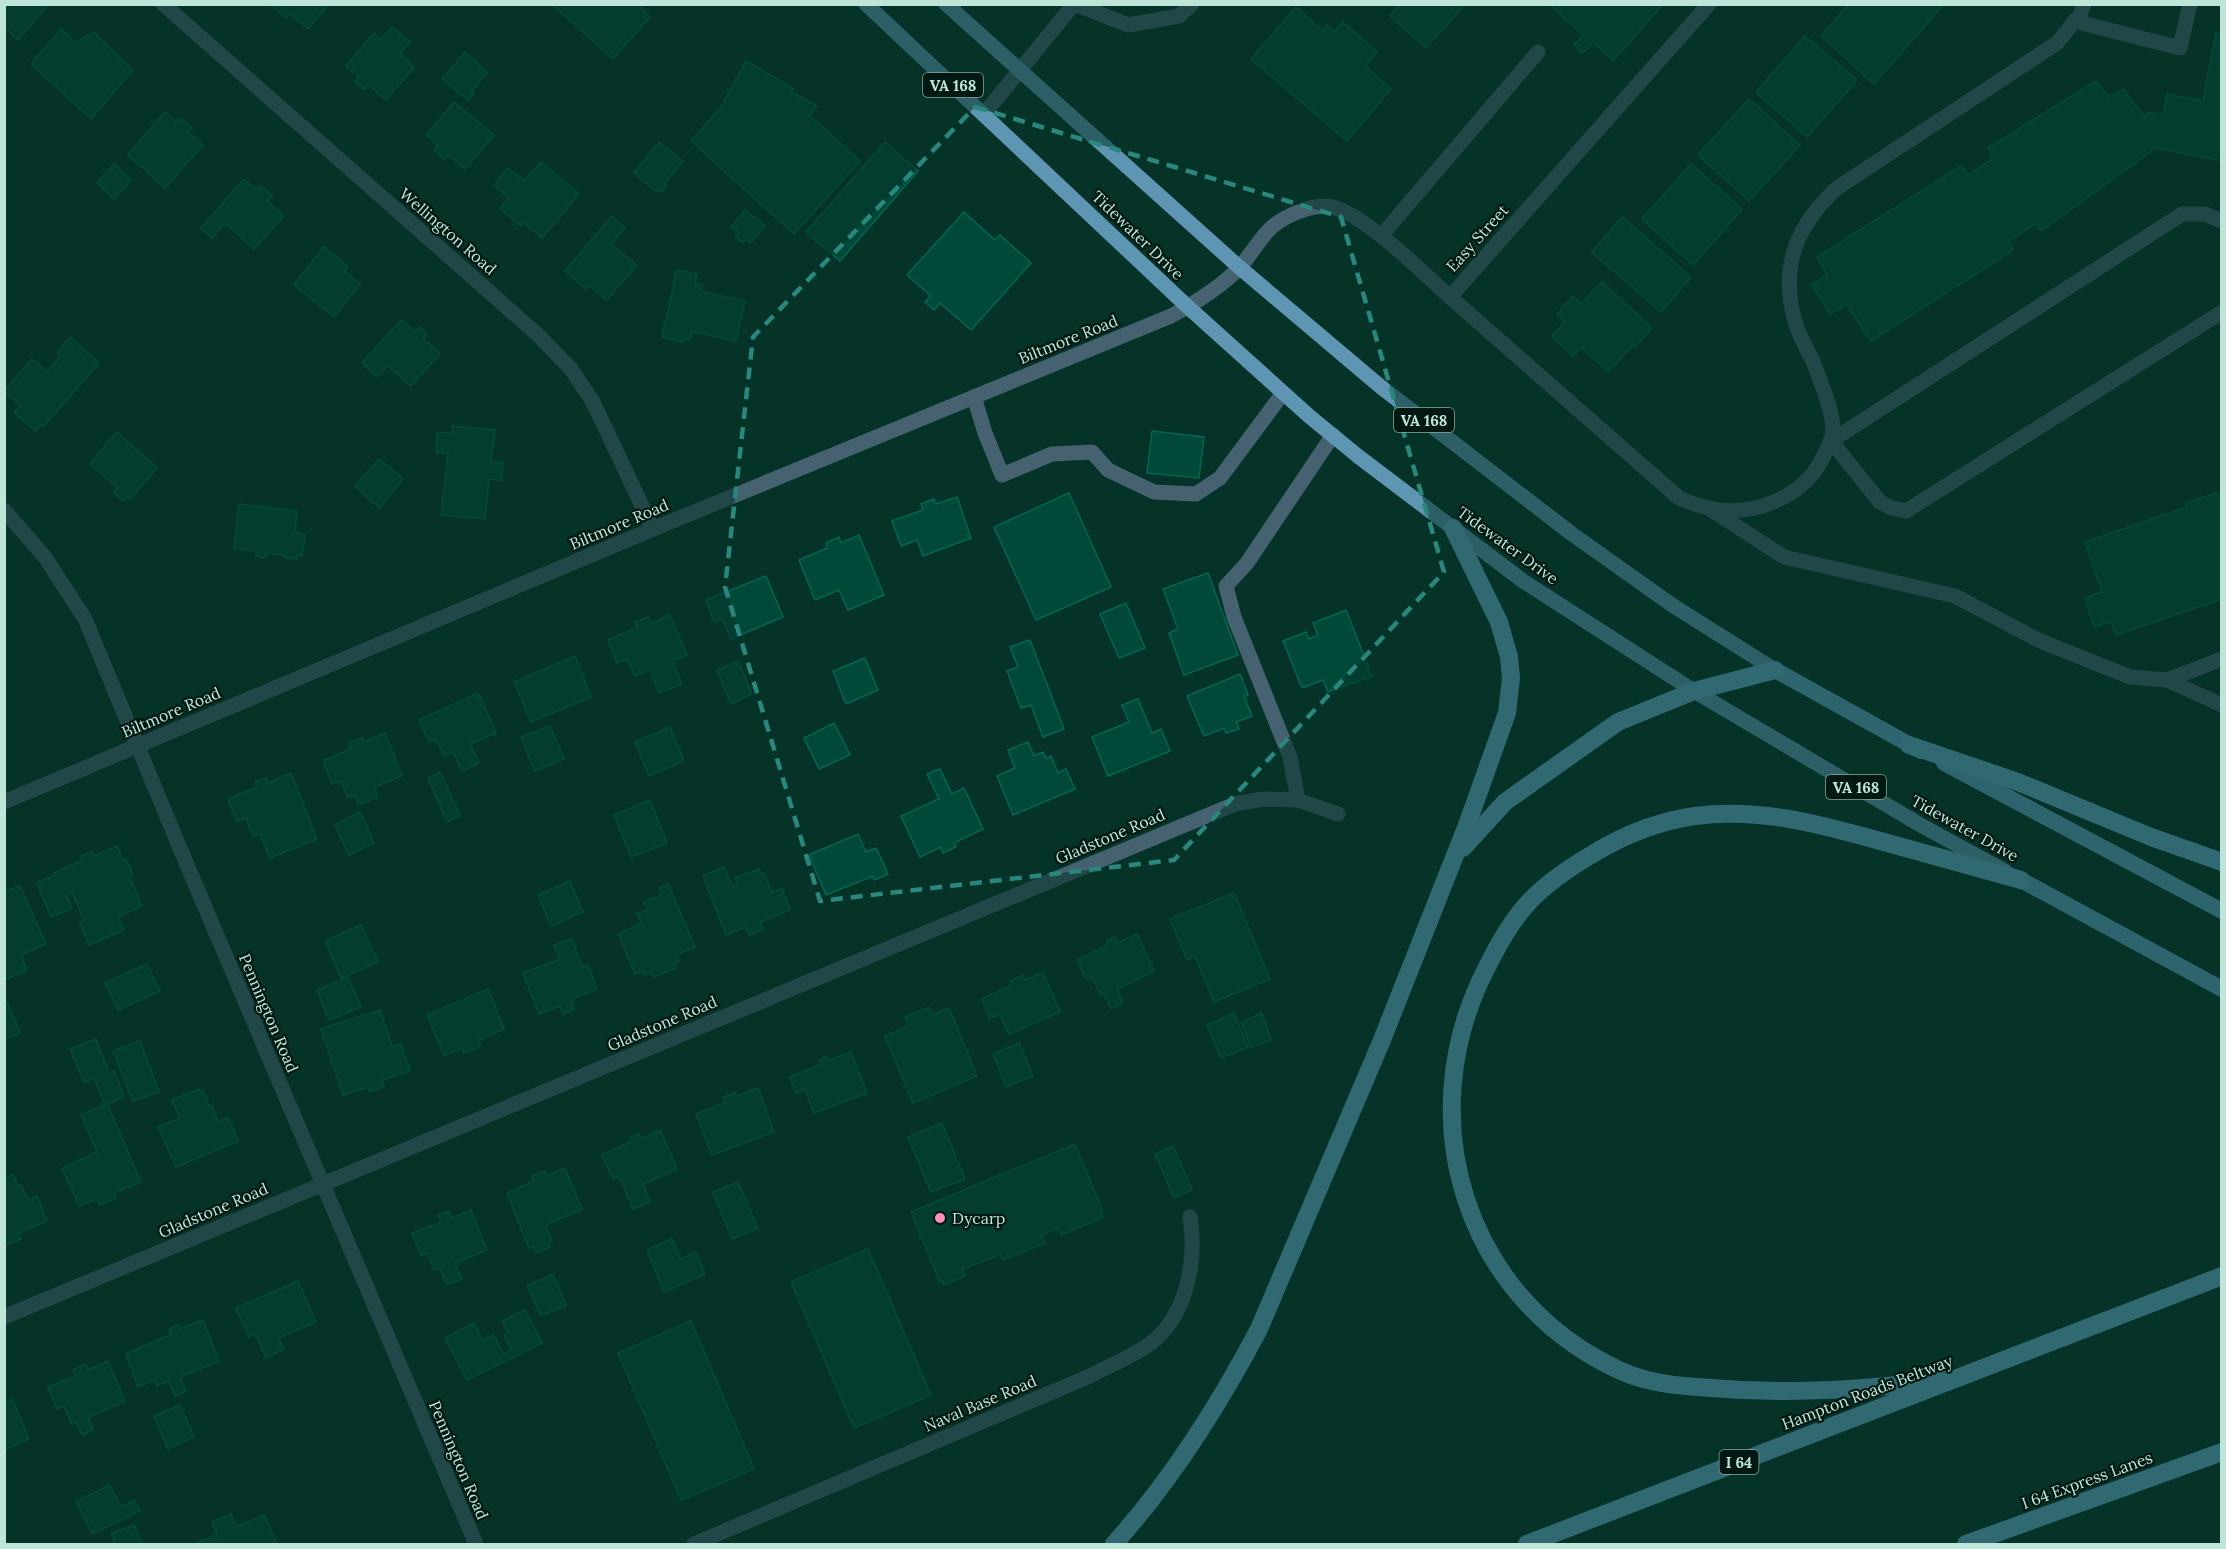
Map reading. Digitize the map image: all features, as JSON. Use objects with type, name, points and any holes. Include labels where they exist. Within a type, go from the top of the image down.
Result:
[{"type":"highway","points":[[1114,1545],[1200,1431],[1260,1329],[1382,1040],[1454,858],[1507,713],[1511,678],[1509,657],[1499,622],[1453,528]]},
{"type":"highway","points":[[1454,858],[1504,802],[1618,722],[1694,691],[1775,670]]},
{"type":"highway","name":"VA 168","points":[[1775,670],[1909,745],[2222,911]]},
{"type":"highway","points":[[1909,745],[2018,782],[2151,837],[2222,862]]},
{"type":"highway","points":[[1952,1379],[1855,1390],[1757,1392],[1660,1384],[1622,1371],[1579,1348],[1540,1317],[1514,1288],[1486,1246],[1465,1199],[1453,1149],[1451,1109],[1458,1046],[1473,994],[1502,936],[1529,902],[1569,868],[1615,841],[1654,826],[1696,816],[1750,813],[1805,820],[2021,880]]},
{"type":"highway","name":"Tidewater Drive","points":[[2021,880],[2222,989]]},
{"type":"highway","name":"Hampton Roads Beltway","points":[[1527,1545],[2222,1276]]},
{"type":"highway","name":"I 64 Express Lanes","points":[[1966,1545],[2222,1452]]},
{"type":"main road","name":"Tidewater Drive","points":[[866,4],[1188,307],[1283,393],[1453,528],[1523,580],[1694,691],[1924,827],[2021,880]]},
{"type":"main road","name":"VA 168","points":[[946,4],[1239,267],[1381,387],[1572,534],[1672,605],[1775,670]]},
{"type":"street","name":"Wellington Road","points":[[163,4],[537,334],[571,369],[593,402],[653,529]]},
{"type":"street","points":[[984,114],[1075,4],[1100,8],[1128,25],[1179,16],[1192,4]]},
{"type":"street","name":"Easy Street","points":[[1239,267],[1269,230],[1292,214],[1326,205],[1353,215],[1381,236],[1450,297],[1709,4]]},
{"type":"street","points":[[1710,509],[1743,510],[1775,502],[1797,489],[1818,468],[1831,441],[1833,430],[1824,389],[1794,319],[1789,288],[1791,256],[1803,226],[1818,205],[1837,188],[2057,43],[2080,15],[2084,4]]},
{"type":"street","points":[[2074,21],[2180,48],[2190,4]]},
{"type":"street","points":[[1381,236],[1538,52]]},
{"type":"street","points":[[1831,441],[2182,214],[2205,214],[2222,221]]},
{"type":"street","name":"Biltmore Road","points":[[4,802],[653,529],[1172,316],[1220,284],[1239,267]]},
{"type":"street","points":[[1450,297],[1678,498],[1710,509],[1784,557],[1954,596],[2038,640],[2130,676],[2167,680],[2222,705]]},
{"type":"street","points":[[1831,441],[1880,502],[1906,511],[2222,312]]},
{"type":"street","points":[[974,397],[985,433],[1002,475],[1052,454],[1092,452],[1108,470],[1154,492],[1196,494],[1220,478],[1283,393]]},
{"type":"street","points":[[1298,800],[1290,757],[1234,617],[1226,586],[1247,562],[1333,435]]},
{"type":"street","name":"Pennington Road","points":[[4,510],[45,557],[85,619],[139,745],[178,846],[476,1545]]},
{"type":"street","points":[[2167,680],[2222,659]]},
{"type":"street","name":"Gladstone Road","points":[[4,1317],[1235,804],[1263,798],[1298,800],[1338,814]]},
{"type":"street","name":"Naval Base Road","points":[[694,1545],[1090,1376],[1150,1344],[1171,1323],[1184,1296],[1192,1263],[1190,1217]]},
{"type":"highlighted area","points":[[975,107],[1341,217],[1444,572],[1174,860],[820,901],[725,587],[753,337]]},
{"type":"building","points":[[4,4],[45,4],[47,6],[18,40],[4,27]]},
{"type":"building","points":[[270,4],[329,4],[308,29],[290,14],[286,18]]},
{"type":"building","points":[[552,4],[638,4],[650,17],[613,59]]},
{"type":"building","points":[[1400,4],[1465,4],[1426,48],[1390,16]]},
{"type":"building","points":[[1549,4],[1663,4],[1613,61],[1593,42],[1583,53],[1574,45],[1583,35]]},
{"type":"building","points":[[1849,4],[1944,4],[1874,84],[1821,36]]},
{"type":"building","points":[[1296,7],[1323,31],[1327,25],[1335,31],[1343,22],[1377,52],[1365,66],[1391,89],[1347,141],[1251,59]]},
{"type":"building","points":[[392,27],[410,42],[400,54],[414,67],[386,100],[368,85],[364,89],[355,82],[359,77],[346,66],[374,33],[381,39]]},
{"type":"building","points":[[61,29],[77,43],[86,35],[89,37],[94,32],[133,70],[91,119],[31,64]]},
{"type":"building","points":[[2216,32],[2222,34],[2222,161],[2156,148],[2041,231],[2036,223],[2009,241],[2013,250],[1871,341],[1847,305],[1830,314],[1812,285],[1827,275],[1817,257],[1961,166],[1968,175],[1993,159],[1988,148],[2096,81],[2109,97],[2123,89],[2146,119],[2147,112],[2163,115],[2167,94],[2203,101]]},
{"type":"building","points":[[1805,36],[1857,80],[1807,137],[1756,92]]},
{"type":"building","points":[[465,52],[487,72],[471,92],[474,94],[468,100],[442,79]]},
{"type":"building","points":[[746,61],[794,89],[791,92],[817,106],[809,115],[860,161],[794,234],[691,141],[721,107]]},
{"type":"building","points":[[1749,99],[1800,145],[1749,201],[1698,155]]},
{"type":"building","points":[[454,102],[494,135],[465,169],[448,155],[444,159],[434,150],[438,145],[426,135]]},
{"type":"building","points":[[165,112],[177,123],[181,119],[192,128],[188,132],[203,145],[165,188],[128,155]]},
{"type":"building","points":[[659,142],[683,161],[664,184],[667,186],[662,192],[659,190],[657,192],[634,173]]},
{"type":"building","points":[[885,142],[918,171],[840,261],[806,232]]},
{"type":"building","points":[[541,162],[579,194],[542,238],[523,222],[521,226],[500,208],[509,198],[494,185],[508,168],[524,181]]},
{"type":"building","points":[[114,164],[131,180],[114,199],[97,183]]},
{"type":"building","points":[[1691,164],[1742,209],[1693,265],[1642,219]]},
{"type":"building","points":[[244,179],[257,190],[261,186],[272,196],[267,201],[284,216],[254,249],[225,223],[212,238],[201,228]]},
{"type":"building","points":[[745,210],[765,226],[751,243],[746,239],[742,243],[735,237],[739,233],[731,227]]},
{"type":"building","points":[[964,212],[995,240],[1000,235],[1031,263],[971,330],[940,303],[934,310],[925,302],[931,296],[907,275]]},
{"type":"building","points":[[612,216],[625,228],[611,244],[637,265],[607,300],[589,285],[586,289],[565,271]]},
{"type":"building","points":[[1622,217],[1691,277],[1661,312],[1592,252]]},
{"type":"building","points":[[324,247],[348,266],[344,271],[360,284],[334,317],[294,285]]},
{"type":"building","points":[[677,270],[697,274],[695,283],[702,285],[701,291],[745,301],[736,341],[692,331],[690,340],[683,338],[683,342],[662,337]]},
{"type":"building","points":[[1602,282],[1652,328],[1608,372],[1581,347],[1573,356],[1552,336],[1565,321],[1557,314],[1573,296],[1581,304]]},
{"type":"building","points":[[401,320],[415,332],[419,327],[427,334],[423,338],[440,353],[411,386],[387,365],[377,377],[362,363]]},
{"type":"building","points":[[70,337],[99,363],[43,427],[41,424],[35,431],[14,413],[21,406],[4,391],[32,359],[47,372],[60,357],[57,353]]},
{"type":"building","points":[[452,426],[495,430],[491,462],[503,463],[501,481],[489,479],[485,519],[441,515],[448,453],[436,452],[437,432],[452,433]]},
{"type":"building","points":[[1152,431],[1204,437],[1199,478],[1147,473]]},
{"type":"building","points":[[117,432],[157,468],[130,499],[127,496],[123,501],[114,492],[118,488],[90,464]]},
{"type":"building","points":[[379,459],[403,479],[379,508],[355,486]]},
{"type":"building","points":[[2222,491],[2222,599],[2116,635],[2111,621],[2094,627],[2085,598],[2102,592],[2085,542],[2187,507],[2186,503]]},
{"type":"building","points":[[1069,493],[1111,587],[1036,620],[994,527]]},
{"type":"building","points":[[957,497],[971,538],[923,556],[917,540],[901,546],[892,521],[923,510],[921,504],[934,499],[936,504]]},
{"type":"building","points":[[239,504],[297,511],[295,531],[305,535],[302,556],[297,555],[297,559],[285,558],[285,555],[266,553],[266,558],[256,556],[256,551],[234,548]]},
{"type":"building","points":[[859,535],[884,595],[848,610],[839,590],[815,600],[799,560],[827,548],[826,543],[839,537],[841,543]]},
{"type":"building","points":[[1208,573],[1238,655],[1184,675],[1169,633],[1178,629],[1163,589]]},
{"type":"building","points":[[766,576],[783,617],[731,639],[722,619],[714,622],[706,600]]},
{"type":"building","points":[[1126,603],[1145,648],[1119,658],[1100,614]]},
{"type":"building","points":[[1346,610],[1372,676],[1328,692],[1323,680],[1302,688],[1283,641],[1306,632],[1309,639],[1318,635],[1313,623]]},
{"type":"building","points":[[670,615],[687,655],[672,661],[682,684],[659,693],[650,670],[635,676],[627,659],[617,663],[608,640],[637,628],[635,622],[648,617],[651,623]]},
{"type":"building","points":[[1030,640],[1064,729],[1043,737],[1031,705],[1021,708],[1007,671],[1018,667],[1010,647]]},
{"type":"building","points":[[575,656],[591,697],[531,722],[514,682]]},
{"type":"building","points":[[865,658],[878,690],[846,704],[833,671]]},
{"type":"building","points":[[738,661],[752,694],[731,704],[717,670]]},
{"type":"building","points":[[1240,674],[1248,695],[1244,696],[1252,716],[1236,722],[1239,729],[1226,733],[1224,728],[1204,736],[1187,696]]},
{"type":"building","points":[[478,693],[496,733],[470,744],[479,763],[462,771],[453,752],[444,756],[436,739],[429,742],[419,720]]},
{"type":"building","points":[[1138,699],[1152,733],[1161,729],[1170,751],[1108,776],[1092,737],[1129,722],[1122,705]]},
{"type":"building","points":[[834,723],[850,755],[819,769],[804,738]]},
{"type":"building","points":[[550,726],[564,759],[535,771],[521,737]]},
{"type":"building","points":[[670,727],[684,761],[649,776],[635,742]]},
{"type":"building","points":[[385,733],[402,776],[375,787],[378,797],[359,805],[355,795],[348,798],[341,781],[332,784],[323,761],[351,749],[349,743],[362,738],[364,742]]},
{"type":"building","points":[[1028,742],[1034,756],[1043,752],[1046,758],[1051,756],[1058,773],[1066,769],[1075,789],[1013,815],[997,776],[1015,768],[1008,750]]},
{"type":"building","points":[[940,769],[952,794],[964,788],[983,829],[954,843],[956,847],[943,853],[941,847],[920,857],[901,816],[939,799],[927,774]]},
{"type":"building","points":[[440,772],[460,816],[447,822],[428,778]]},
{"type":"building","points":[[291,773],[317,839],[270,858],[260,834],[253,836],[246,818],[237,821],[228,799],[257,787],[255,782],[266,778],[268,783]]},
{"type":"building","points":[[650,800],[667,843],[631,857],[614,815]]},
{"type":"building","points":[[360,812],[374,843],[349,855],[335,825]]},
{"type":"building","points":[[858,834],[866,852],[876,848],[888,874],[874,880],[873,876],[826,895],[809,855]]},
{"type":"building","points":[[117,846],[123,861],[126,859],[133,875],[130,877],[142,906],[118,917],[124,930],[89,945],[80,923],[84,921],[72,892],[66,895],[72,908],[51,917],[37,883],[83,860],[81,856],[92,851],[94,856]]},
{"type":"building","points":[[724,867],[733,887],[738,885],[735,878],[759,869],[761,874],[764,873],[772,892],[782,889],[790,910],[760,922],[763,930],[749,935],[746,927],[726,935],[703,876]]},
{"type":"building","points":[[570,881],[583,912],[551,926],[538,895]]},
{"type":"building","points":[[668,884],[695,947],[676,955],[679,961],[674,963],[676,968],[654,977],[651,972],[644,975],[643,971],[635,974],[618,934],[642,923],[637,914],[647,910],[644,902],[662,895],[659,888]]},
{"type":"building","points":[[20,886],[46,944],[21,955],[27,970],[4,980],[4,892]]},
{"type":"building","points":[[1234,893],[1270,979],[1214,1002],[1195,956],[1187,960],[1170,919]]},
{"type":"building","points":[[361,925],[378,962],[341,978],[325,941]]},
{"type":"building","points":[[1137,934],[1154,971],[1117,989],[1123,1003],[1111,1009],[1104,994],[1101,996],[1092,977],[1086,979],[1077,960],[1108,945],[1107,941],[1115,937],[1118,943]]},
{"type":"building","points":[[572,939],[582,967],[588,965],[597,989],[571,999],[574,1009],[563,1014],[560,1006],[539,1014],[523,973],[560,959],[554,945]]},
{"type":"building","points":[[147,964],[160,991],[118,1010],[105,983]]},
{"type":"building","points":[[1043,972],[1060,1012],[1009,1034],[1000,1015],[989,1018],[982,999],[1012,985],[1010,981],[1023,975],[1025,980]]},
{"type":"building","points":[[348,977],[361,1007],[329,1020],[317,990]]},
{"type":"building","points":[[488,989],[504,1029],[479,1040],[481,1046],[464,1053],[462,1048],[444,1055],[427,1015]]},
{"type":"building","points":[[4,995],[20,1033],[4,1039]]},
{"type":"building","points":[[929,1007],[932,1015],[949,1008],[977,1076],[913,1103],[885,1036],[909,1026],[905,1017]]},
{"type":"building","points":[[380,1010],[392,1047],[401,1044],[410,1071],[382,1080],[384,1087],[369,1091],[368,1087],[343,1095],[321,1029]]},
{"type":"building","points":[[1234,1013],[1248,1047],[1221,1058],[1207,1025]]},
{"type":"building","points":[[1262,1013],[1271,1040],[1251,1047],[1242,1022]]},
{"type":"building","points":[[96,1039],[109,1073],[114,1071],[124,1097],[105,1105],[94,1078],[84,1082],[70,1049]]},
{"type":"building","points":[[140,1041],[159,1092],[133,1101],[113,1051]]},
{"type":"building","points":[[1019,1043],[1033,1076],[1006,1087],[993,1054]]},
{"type":"building","points":[[851,1052],[867,1093],[814,1113],[805,1089],[796,1093],[790,1077],[822,1064],[820,1060],[828,1056],[830,1060]]},
{"type":"building","points":[[758,1088],[774,1132],[712,1155],[696,1114],[726,1102],[723,1097],[735,1093],[737,1096]]},
{"type":"building","points":[[199,1089],[203,1090],[218,1122],[228,1118],[238,1141],[176,1167],[158,1127],[180,1118],[172,1100]]},
{"type":"building","points":[[107,1104],[141,1182],[114,1193],[116,1198],[100,1205],[97,1199],[79,1206],[62,1168],[97,1152],[81,1115]]},
{"type":"building","points":[[942,1123],[965,1179],[931,1192],[908,1137]]},
{"type":"building","points":[[660,1130],[677,1169],[643,1184],[650,1202],[633,1209],[619,1176],[613,1179],[602,1155],[630,1142],[629,1138],[639,1134],[641,1139]]},
{"type":"building","points":[[1075,1144],[1103,1212],[1100,1213],[1102,1218],[1061,1235],[1058,1228],[1041,1236],[1045,1243],[1003,1260],[1001,1254],[963,1269],[965,1276],[944,1285],[943,1281],[940,1282],[911,1212]]},
{"type":"building","points":[[1173,1146],[1192,1190],[1174,1198],[1155,1154]]},
{"type":"building","points":[[565,1168],[582,1209],[546,1225],[552,1241],[548,1243],[550,1247],[536,1253],[534,1247],[529,1248],[507,1193],[534,1181],[532,1176],[544,1171],[547,1176]]},
{"type":"building","points":[[13,1175],[28,1200],[37,1196],[47,1221],[18,1233],[21,1239],[6,1245],[4,1240],[4,1178]]},
{"type":"building","points":[[738,1182],[758,1228],[732,1239],[713,1192]]},
{"type":"building","points":[[471,1210],[487,1250],[455,1263],[462,1279],[447,1285],[440,1268],[434,1270],[427,1253],[421,1255],[412,1233],[441,1222],[438,1215],[449,1211],[452,1218]]},
{"type":"building","points":[[672,1239],[680,1259],[696,1252],[705,1274],[664,1292],[647,1250]]},
{"type":"building","points":[[868,1249],[931,1395],[854,1428],[791,1282]]},
{"type":"building","points":[[553,1274],[566,1305],[541,1316],[527,1286]]},
{"type":"building","points":[[298,1281],[316,1322],[278,1338],[284,1349],[266,1358],[255,1334],[249,1337],[236,1308]]},
{"type":"building","points":[[525,1310],[542,1343],[467,1380],[445,1338],[474,1323],[483,1341],[494,1335],[503,1354],[511,1349],[504,1335],[508,1333],[502,1321]]},
{"type":"building","points":[[203,1320],[219,1361],[180,1377],[186,1391],[175,1396],[169,1381],[157,1386],[155,1380],[138,1387],[126,1354],[171,1334],[169,1329],[179,1325],[180,1329]]},
{"type":"building","points":[[691,1321],[754,1469],[681,1500],[618,1353]]},
{"type":"building","points":[[108,1361],[125,1401],[88,1417],[93,1430],[82,1435],[76,1422],[72,1424],[64,1406],[57,1409],[48,1387],[76,1376],[73,1370],[86,1364],[88,1370]]},
{"type":"building","points":[[12,1399],[29,1439],[4,1450],[4,1403]]},
{"type":"building","points":[[180,1405],[194,1437],[168,1449],[154,1416]]},
{"type":"building","points":[[110,1485],[121,1507],[134,1500],[140,1511],[92,1534],[76,1501]]},
{"type":"building","points":[[231,1514],[236,1527],[264,1515],[277,1544],[194,1544],[217,1535],[212,1522]]},
{"type":"building","points":[[134,1525],[142,1544],[116,1544],[111,1534]]},
{"type":"place","name":"Dycarp","points":[[940,1218]]}]
